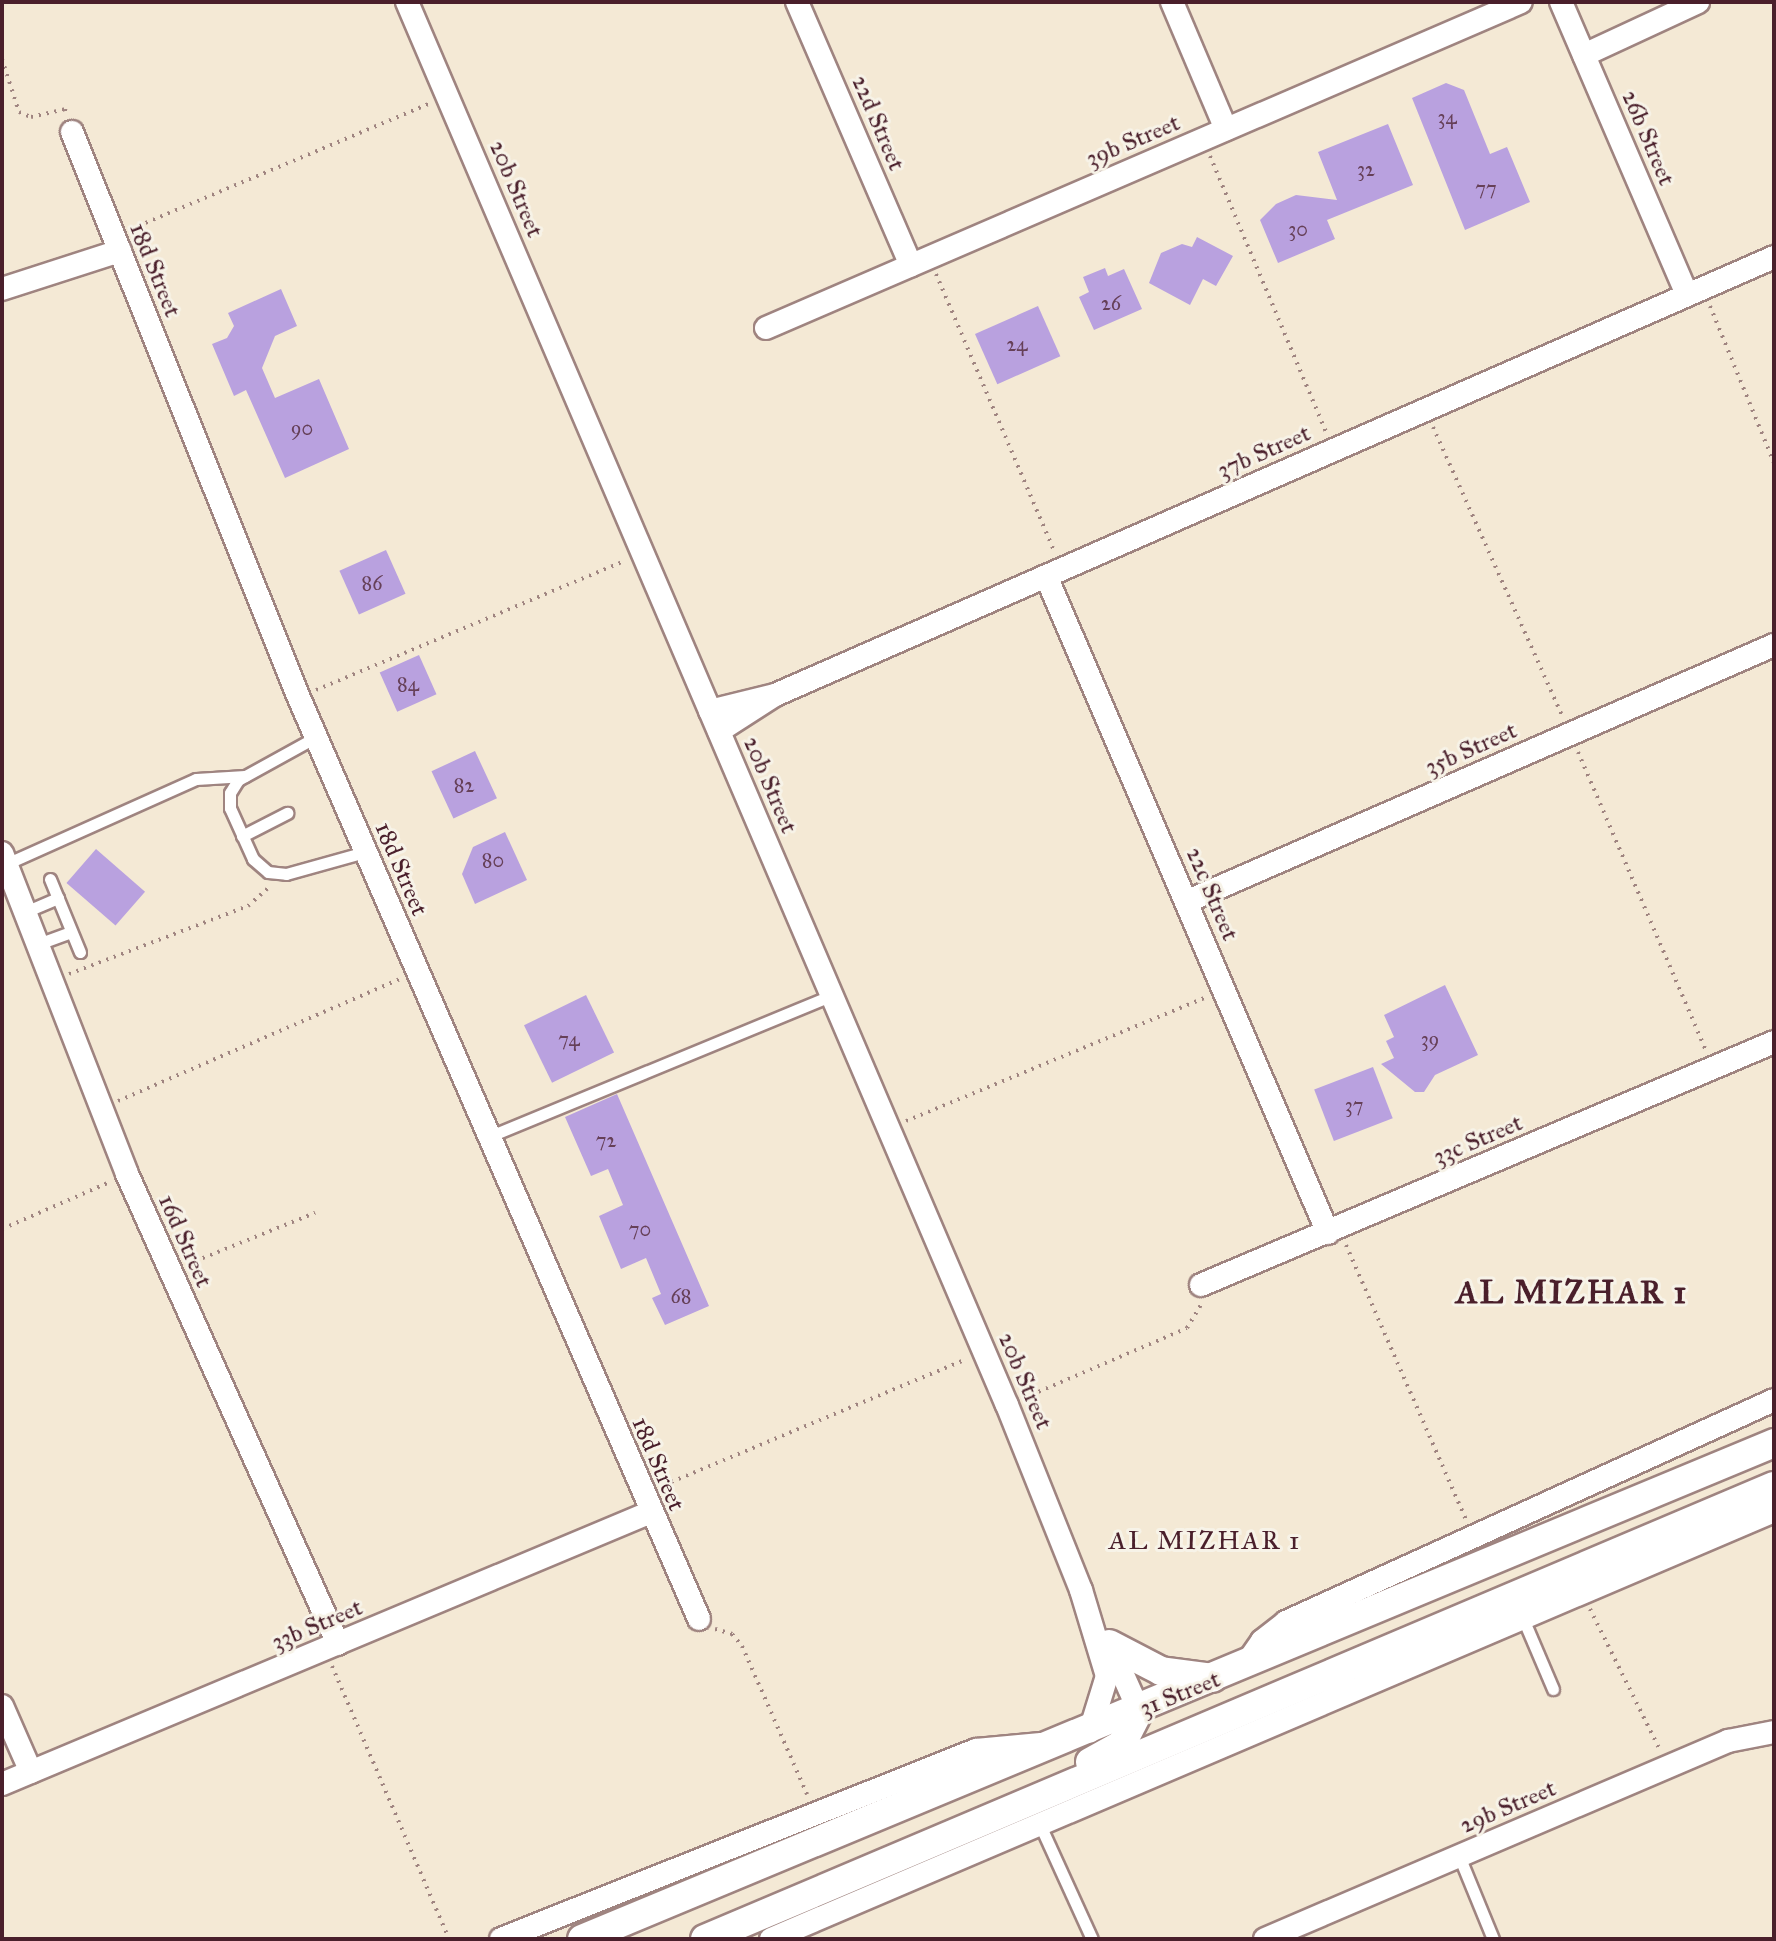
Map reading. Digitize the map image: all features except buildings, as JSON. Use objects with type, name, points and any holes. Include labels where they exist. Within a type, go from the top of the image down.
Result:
[{"type":"street","name":"20b Street","points":[[407,2],[985,1352],[1081,1590],[1107,1676],[1090,1731]]},
{"type":"street","name":"22d Street","points":[[797,2],[920,261]]},
{"type":"street","points":[[1172,2],[1226,129]]},
{"type":"street","name":"39b Street","points":[[766,328],[1521,2]]},
{"type":"street","name":"26b Street","points":[[1561,2],[1695,292]]},
{"type":"street","points":[[1584,55],[1698,2]]},
{"type":"street","name":"18d Street","points":[[72,132],[299,698],[699,1619]]},
{"type":"street","points":[[2,289],[117,244]]},
{"type":"street","name":"37b Street","points":[[715,721],[1774,257]]},
{"type":"street","name":"22c Street","points":[[1054,573],[1224,990],[1333,1231]]},
{"type":"street","name":"35b Street","points":[[1188,901],[1774,645]]},
{"type":"street","name":"16d Street","points":[[4,858],[127,1174],[332,1646]]},
{"type":"street","name":"33c Street","points":[[1201,1285],[1774,1042]]},
{"type":"street","points":[[1109,1644],[1161,1671],[1231,1673],[1286,1622],[1774,1400]]},
{"type":"street","name":"31 Street","points":[[582,1939],[1231,1673],[1692,1473],[1774,1443]]},
{"type":"street","name":"31 Street","points":[[705,1939],[934,1846],[1774,1486]]},
{"type":"street","name":"33b Street","points":[[2,1784],[332,1646],[647,1503]]},
{"type":"street","points":[[771,1939],[1584,1596],[1774,1511]]},
{"type":"street","name":"20b Street","points":[[1081,1590],[1139,1711]]},
{"type":"street","points":[[2,1706],[31,1772]]},
{"type":"street","points":[[934,1846],[966,1815],[1116,1749],[1132,1730],[1139,1711]]},
{"type":"street","name":"29b Street","points":[[1265,1939],[1668,1766],[1747,1735],[1774,1732]]},
{"type":"street","points":[[501,1939],[814,1811],[976,1750],[1058,1744]]},
{"type":"lane","points":[[316,737],[245,776],[233,786],[229,800],[242,836],[257,864],[277,874],[365,852]]},
{"type":"lane","points":[[4,858],[196,779],[245,776]]},
{"type":"lane","points":[[242,836],[287,813]]},
{"type":"lane","points":[[50,879],[80,952]]},
{"type":"lane","points":[[25,912],[58,898]]},
{"type":"lane","points":[[38,944],[71,932]]},
{"type":"lane","points":[[488,1138],[832,995]]},
{"type":"lane","points":[[1524,1621],[1553,1689]]},
{"type":"lane","points":[[1040,1825],[1092,1939]]},
{"type":"lane","points":[[1459,1856],[1493,1939]]},
{"type":"path","points":[[2,59],[19,112],[31,117],[65,109],[72,132]]},
{"type":"path","points":[[117,244],[448,97]]},
{"type":"path","points":[[1203,139],[1334,450]]},
{"type":"path","points":[[920,261],[1054,573]]},
{"type":"path","points":[[1695,292],[1774,463]]},
{"type":"path","points":[[299,698],[643,553]]},
{"type":"path","points":[[52,981],[248,906],[277,874]]},
{"type":"path","points":[[101,1108],[416,972]]},
{"type":"path","points":[[889,1128],[1224,990]]},
{"type":"path","points":[[2,1229],[127,1174]]},
{"type":"path","points":[[170,1271],[315,1213]]},
{"type":"path","points":[[1333,1231],[1473,1537]]},
{"type":"path","points":[[1007,1405],[1187,1328],[1202,1308],[1201,1285]]},
{"type":"path","points":[[647,1503],[985,1352]]},
{"type":"path","points":[[1584,1596],[1668,1766]]},
{"type":"path","points":[[699,1619],[732,1634],[742,1646],[814,1811]]},
{"type":"path","points":[[332,1646],[449,1939]]},
{"type":"district","name":"AL MIZHAR 1","points":[[1572,1293]]},
{"type":"district","name":"AL MIZHAR 1","points":[[1205,1541]]}]
